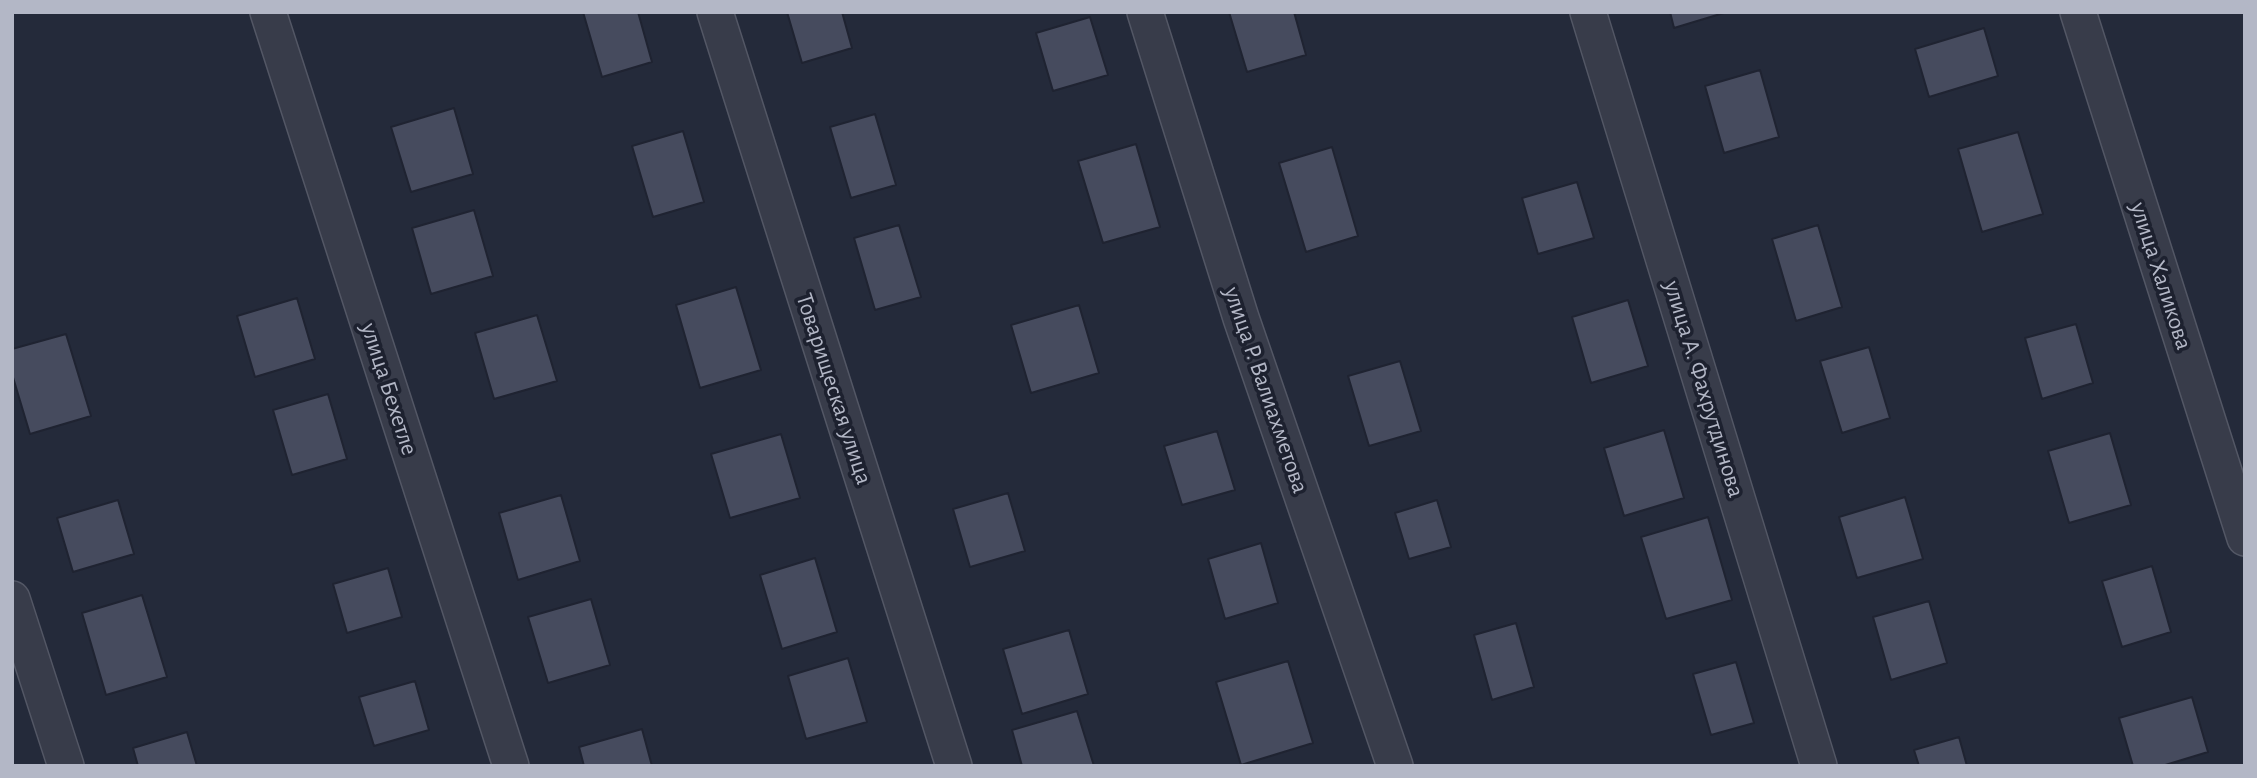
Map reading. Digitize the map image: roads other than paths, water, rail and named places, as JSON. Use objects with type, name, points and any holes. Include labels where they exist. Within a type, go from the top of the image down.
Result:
[{"type":"street","name":"улица Бехетле","points":[[268,12],[511,766]]},
{"type":"street","name":"Товарищеская улица","points":[[715,12],[954,766]]},
{"type":"street","name":"улица Р. Валиахметова","points":[[1145,12],[1241,318],[1395,766]]},
{"type":"street","name":"улица А. Фахрутдинова","points":[[1588,12],[1819,766]]},
{"type":"street","name":"улица Халикова","points":[[2078,12],[2245,538]]},
{"type":"street","points":[[12,599],[66,766]]}]
